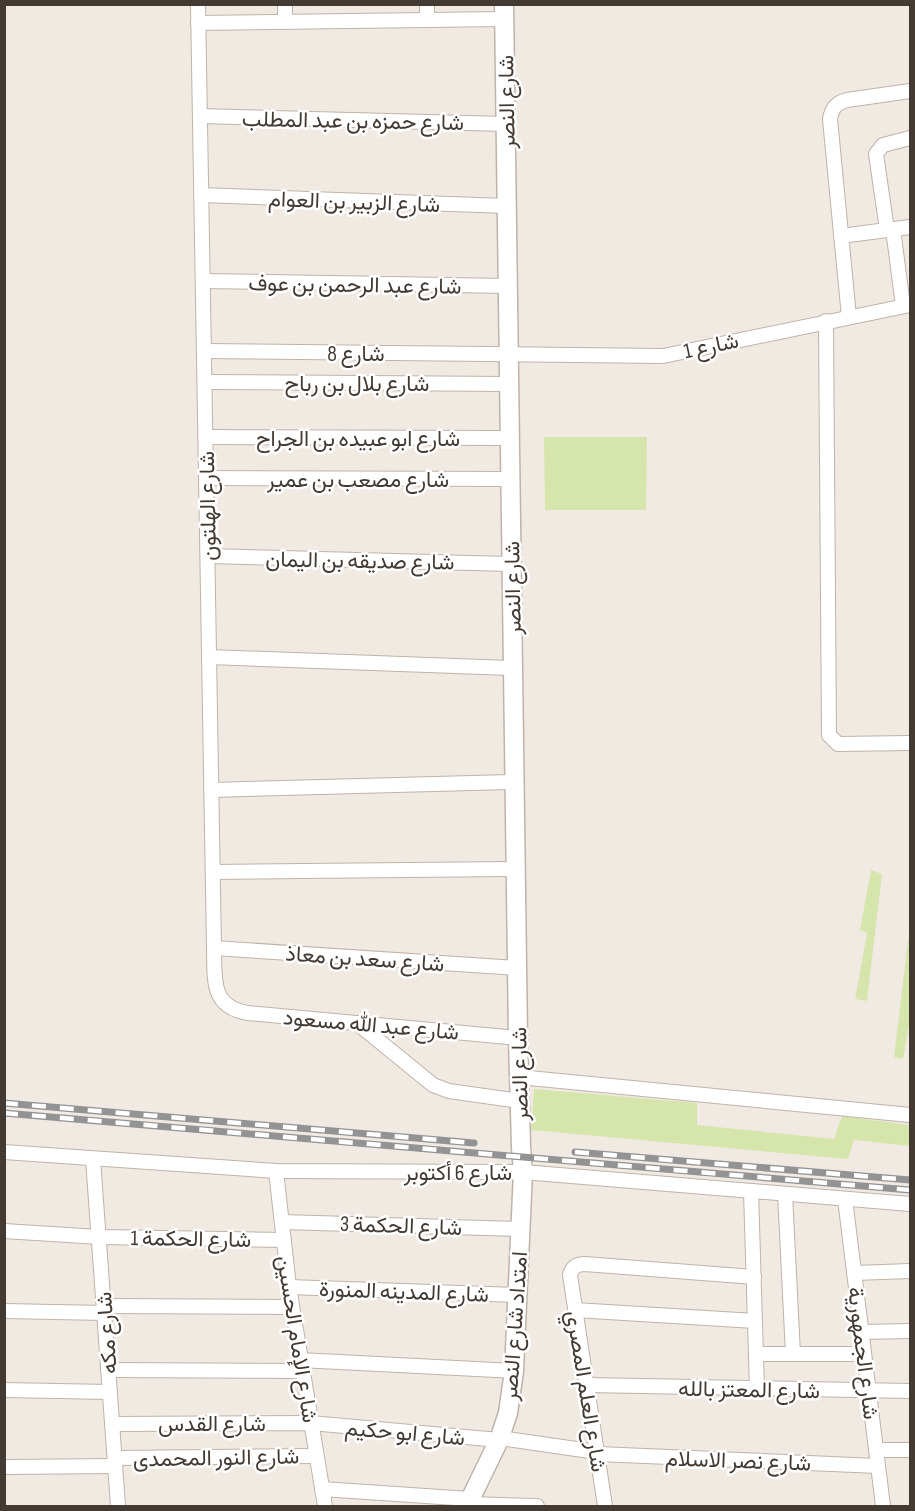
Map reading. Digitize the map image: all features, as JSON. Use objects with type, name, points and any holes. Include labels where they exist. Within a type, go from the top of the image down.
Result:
[{"type":"street","name":"شارع الهلتون","points":[[198,4],[214,948],[215,983],[218,995],[225,1005]]},
{"type":"street","points":[[285,4],[285,22]]},
{"type":"street","points":[[427,4],[427,20]]},
{"type":"street","points":[[198,23],[427,20],[504,12]]},
{"type":"street","name":"شارع النصر","points":[[504,12],[519,1101],[523,1172]]},
{"type":"street","points":[[849,317],[830,119],[835,105],[847,100],[910,91]]},
{"type":"street","name":"شارع حمزه بن عبد المطلب","points":[[200,117],[506,124]]},
{"type":"street","points":[[907,305],[876,158],[880,147],[910,142]]},
{"type":"street","name":"شارع الزبير بن العوام","points":[[201,195],[507,206]]},
{"type":"street","points":[[841,237],[910,227]]},
{"type":"street","name":"شارع عبد الرحمن بن عوف","points":[[203,281],[508,286]]},
{"type":"street","name":"شارع 1","points":[[509,354],[663,356],[907,305]]},
{"type":"street","points":[[826,321],[829,735],[838,744],[910,743]]},
{"type":"street","name":"شارع 8","points":[[204,351],[509,354]]},
{"type":"street","name":"شارع بلال بن رباح","points":[[205,382],[509,384]]},
{"type":"street","name":"شارع ابو عبيده بن الجراح","points":[[205,437],[510,438]]},
{"type":"street","name":"شارع مصعب بن عمير","points":[[206,478],[510,479]]},
{"type":"street","name":"شارع صديقه بن اليمان","points":[[208,556],[512,564]]},
{"type":"street","points":[[209,657],[513,668]]},
{"type":"street","points":[[212,790],[514,782]]},
{"type":"street","points":[[213,872],[516,869]]},
{"type":"street","name":"شارع سعد بن معاذ","points":[[214,948],[517,968]]},
{"type":"street","name":"شارع عبد الله مسعود","points":[[225,1005],[236,1011],[248,1013],[518,1038]]},
{"type":"street","points":[[357,1023],[433,1085],[449,1091],[519,1101]]},
{"type":"street","points":[[519,1077],[910,1115]]},
{"type":"street","name":"شارع 6 أكتوبر","points":[[4,1152],[276,1171],[523,1172],[910,1204]]},
{"type":"street","name":"شارع مكه","points":[[93,1159],[118,1506]]},
{"type":"street","name":"شارع الإمام الحسين","points":[[276,1171],[289,1287],[325,1506]]},
{"type":"street","name":"امتداد شارع النصر","points":[[468,1503],[500,1439],[508,1413],[514,1371],[523,1172]]},
{"type":"street","points":[[752,1191],[757,1389]]},
{"type":"street","points":[[785,1194],[793,1354]]},
{"type":"street","name":"شارع الجمهورية","points":[[845,1198],[883,1506]]},
{"type":"street","name":"شارع الحكمة 3","points":[[282,1222],[521,1229]]},
{"type":"street","name":"شارع الحكمة 1","points":[[4,1231],[99,1237],[284,1240]]},
{"type":"street","name":"شارع العلم المصري","points":[[604,1506],[570,1275],[574,1267],[585,1264],[754,1277]]},
{"type":"street","points":[[854,1273],[910,1271]]},
{"type":"street","name":"شارع المدينه المنورة","points":[[289,1287],[518,1295]]},
{"type":"street","points":[[4,1311],[292,1307]]},
{"type":"street","points":[[575,1310],[755,1321]]},
{"type":"street","points":[[861,1332],[910,1331]]},
{"type":"street","points":[[756,1354],[864,1354]]},
{"type":"street","points":[[108,1370],[301,1365],[514,1371]]},
{"type":"street","name":"شارع المعتز بالله","points":[[587,1385],[910,1391]]},
{"type":"street","points":[[4,1390],[110,1392]]},
{"type":"street","name":"شارع القدس","points":[[112,1424],[311,1423]]},
{"type":"street","name":"شارع ابو حكيم","points":[[311,1423],[500,1439],[597,1453]]},
{"type":"street","points":[[876,1450],[910,1450]]},
{"type":"street","name":"شارع نصر الاسلام","points":[[597,1453],[878,1466]]},
{"type":"street","name":"شارع النور المحمدى","points":[[4,1467],[316,1456]]},
{"type":"street","points":[[322,1489],[468,1503],[537,1506]]},
{"type":"green space","points":[[544,437],[647,437],[646,510],[545,510]]},
{"type":"green space","points":[[871,870],[882,874],[867,1001],[855,999],[867,933],[860,930]]},
{"type":"green space","points":[[910,924],[910,1020],[903,1059],[894,1057]]},
{"type":"green space","points":[[534,1089],[697,1103],[697,1125],[834,1139],[842,1116],[910,1125],[910,1146],[854,1140],[848,1159],[531,1130]]},
{"type":"railway","points":[[4,1103],[474,1143]]},
{"type":"railway","points":[[4,1113],[910,1190]]},
{"type":"railway","points":[[575,1152],[910,1180]]}]
